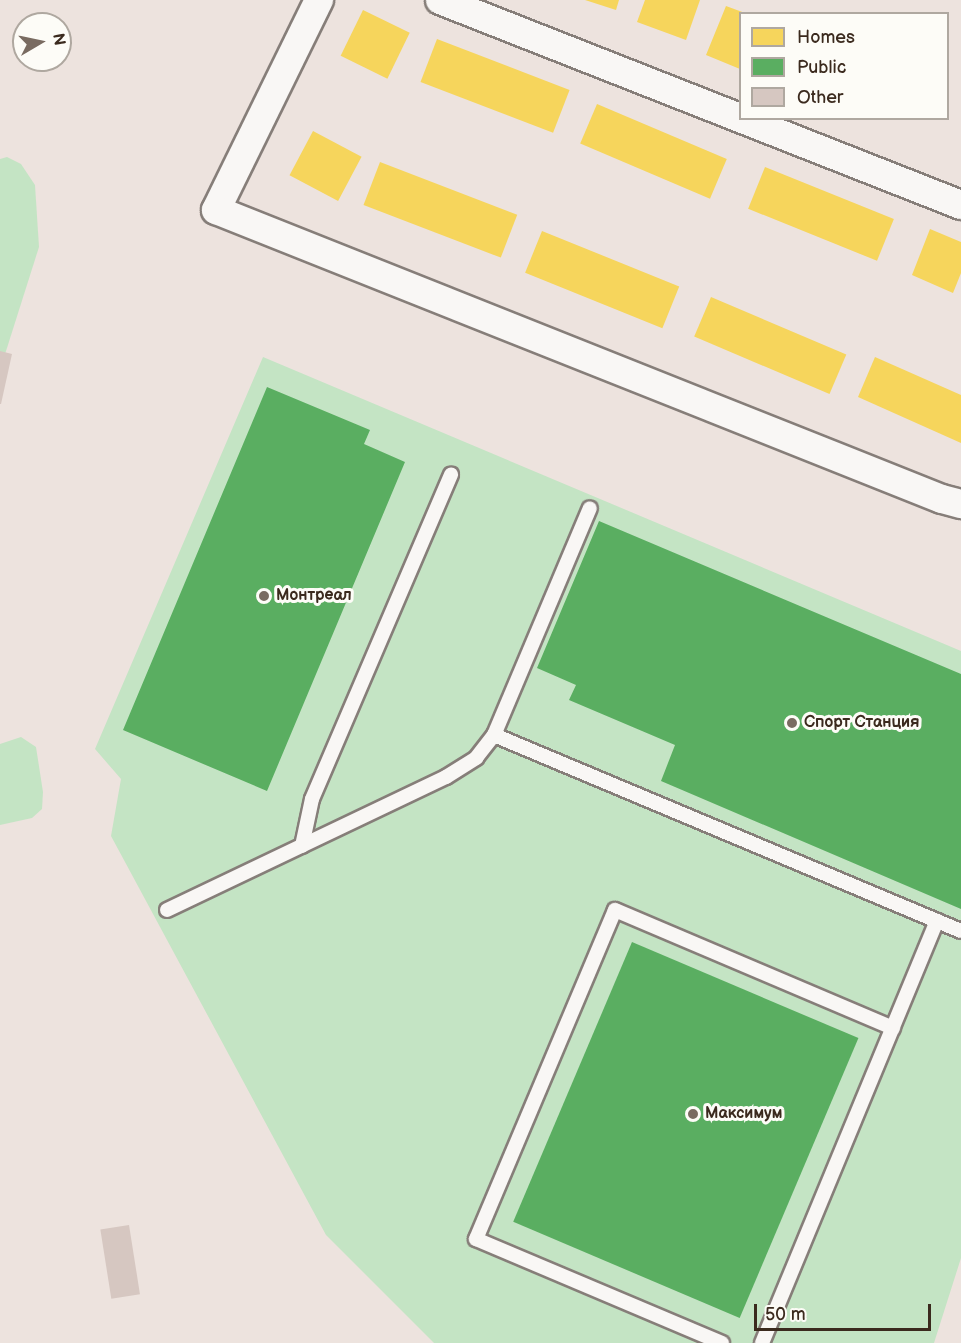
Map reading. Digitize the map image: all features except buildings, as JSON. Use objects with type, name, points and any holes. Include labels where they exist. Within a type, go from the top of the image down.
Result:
[{"type":"street","points":[[318,0],[216,210],[942,499],[961,504]]},
{"type":"street","points":[[440,0],[739,118]]},
{"type":"street","points":[[743,120],[961,206]]},
{"type":"lane","points":[[302,846],[312,799],[451,475]]},
{"type":"lane","points":[[167,910],[446,777],[476,758],[494,735],[590,508]]},
{"type":"lane","points":[[494,735],[961,931]]},
{"type":"lane","points":[[722,1343],[476,1239],[615,910],[892,1028]]},
{"type":"lane","points":[[762,1343],[937,921]]},
{"type":"green space","points":[[7,157],[21,164],[35,185],[39,247],[0,370],[0,159]]},
{"type":"green space","points":[[263,357],[961,651],[961,1258],[934,1343],[434,1343],[326,1235],[111,836],[121,779],[95,749]]},
{"type":"green space","points":[[21,737],[36,747],[43,792],[42,809],[32,818],[0,825],[0,744]]},
{"type":"place","name":"Монтреал","points":[[264,596]]},
{"type":"place","name":"Спорт Станция","points":[[792,723]]},
{"type":"place","name":"Максимум","points":[[693,1114]]}]
